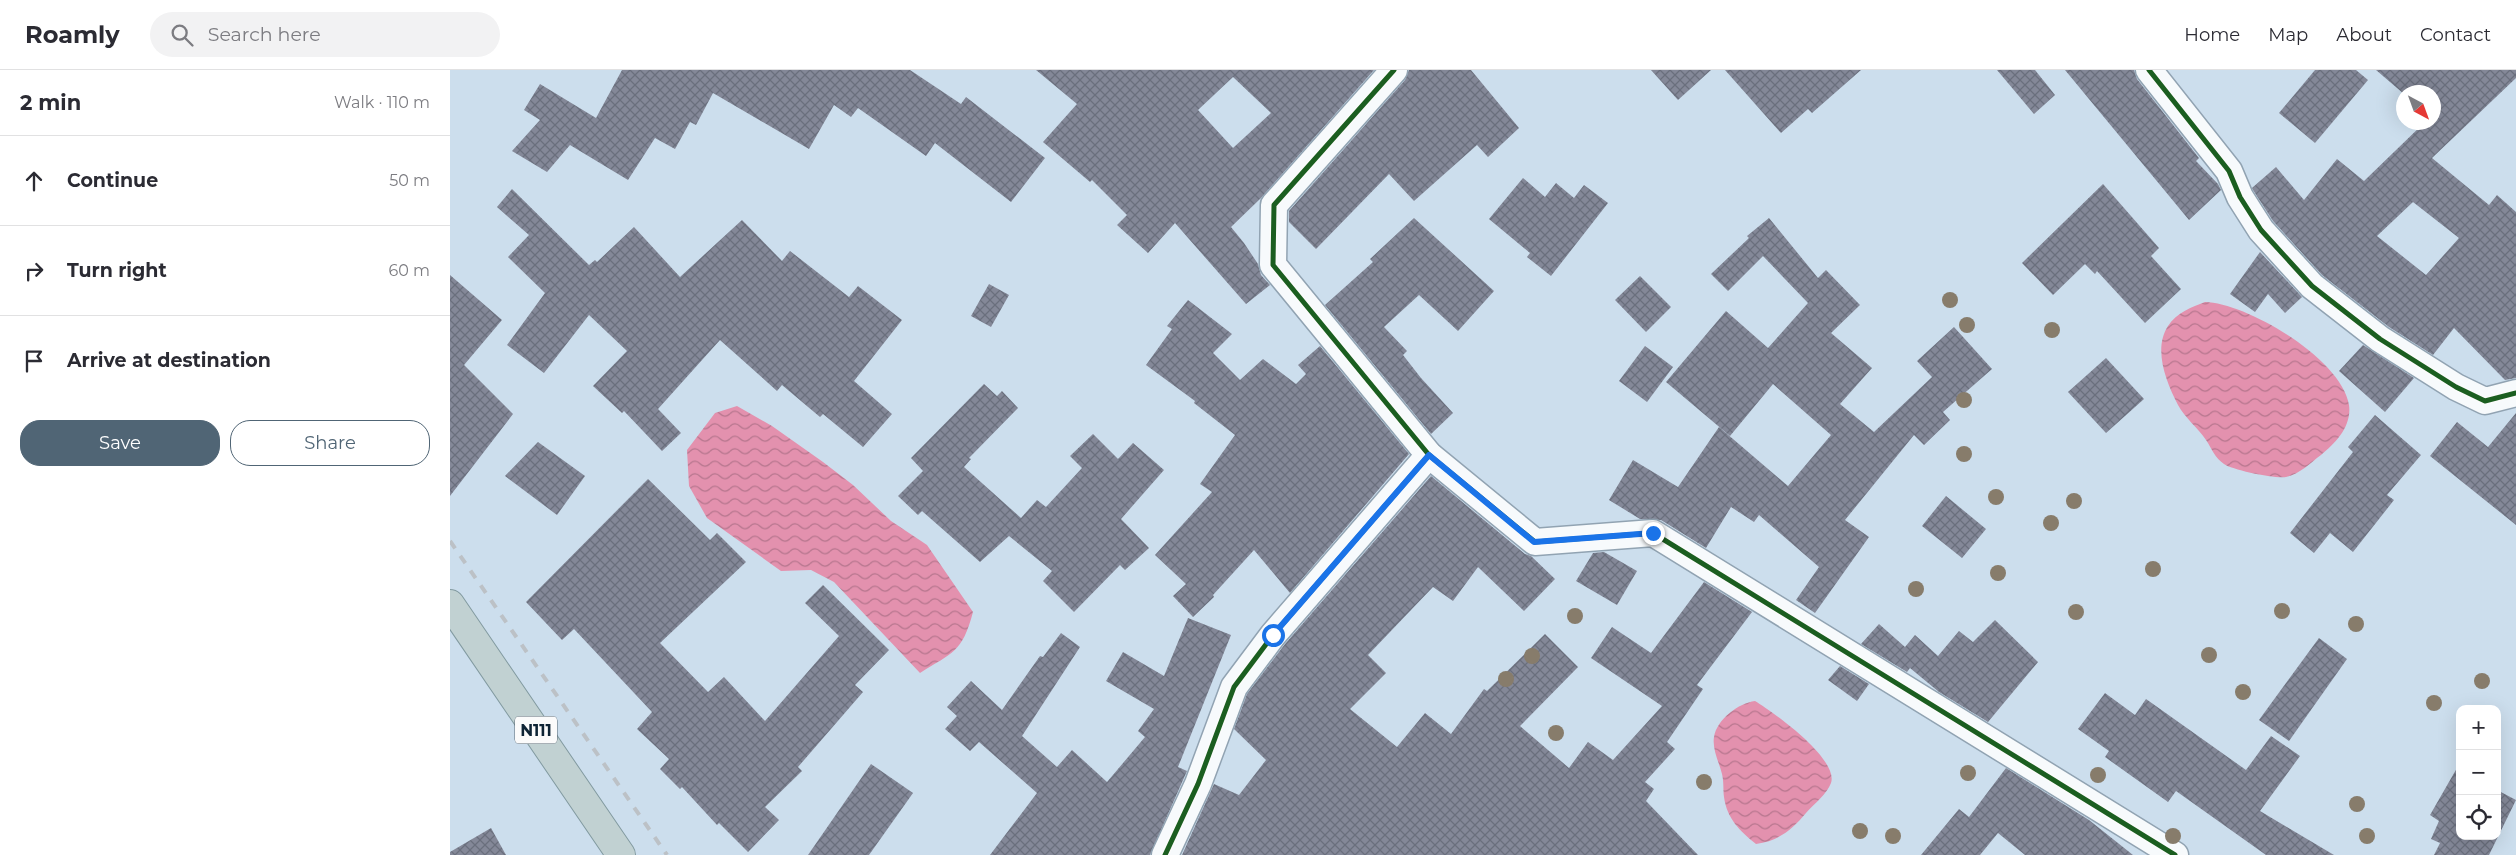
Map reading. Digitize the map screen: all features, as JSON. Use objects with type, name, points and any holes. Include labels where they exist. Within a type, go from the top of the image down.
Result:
[{"type":"highway","name":"N111","points":[[450,604],[622,855]]},
{"type":"street","points":[[1394,70],[1274,205],[1273,265],[1429,455],[1534,542],[1653,533],[2175,855]]},
{"type":"street","points":[[2149,70],[2229,171],[2240,197],[2261,230],[2312,286],[2380,339],[2456,387],[2485,401],[2516,393]]},
{"type":"street","points":[[1165,855],[1198,784],[1234,687],[1273,635],[1429,455]]},
{"type":"water","points":[[2205,302],[2223,305],[2244,312],[2290,337],[2311,352],[2343,387],[2349,405],[2348,420],[2345,427],[2327,450],[2305,468],[2286,477],[2273,477],[2244,471],[2224,464],[2178,405],[2169,386],[2163,366],[2161,355],[2164,335],[2175,317]]},
{"type":"water","points":[[737,406],[772,426],[823,462],[853,485],[891,521],[927,545],[973,612],[965,636],[955,650],[920,673],[834,582],[811,570],[781,571],[707,518],[689,486],[687,450],[715,413]]},
{"type":"water","points":[[1755,701],[1803,737],[1815,749],[1831,773],[1829,787],[1801,819],[1784,834],[1764,843],[1756,844],[1740,829],[1728,812],[1724,797],[1723,777],[1714,742],[1716,730],[1724,718],[1742,705]]},
{"type":"building","points":[[622,70],[910,70],[961,104],[966,97],[1045,158],[1011,202],[935,143],[926,156],[858,108],[851,117],[834,105],[809,149],[713,93],[696,125],[690,122],[675,149],[655,138],[628,180],[570,145],[547,172],[512,151],[540,120],[524,110],[540,84],[596,118]]},
{"type":"building","points":[[1036,70],[1374,70],[1261,198],[1231,227],[1258,264],[1261,275],[1270,285],[1246,304],[1175,223],[1148,253],[1117,225],[1127,215],[1092,180],[1090,182],[1043,142],[1077,104]],"holes":[[[1233,77],[1271,113],[1233,148],[1198,110]]]},
{"type":"building","points":[[1409,70],[1471,70],[1519,128],[1488,157],[1477,145],[1414,201],[1389,174],[1316,249],[1289,222],[1289,211],[1405,80]]},
{"type":"building","points":[[1651,70],[1711,70],[1678,100]]},
{"type":"building","points":[[1725,70],[1861,70],[1812,113],[1808,109],[1781,133]]},
{"type":"building","points":[[1997,70],[2035,70],[2055,95],[2034,114]]},
{"type":"building","points":[[2065,70],[2134,70],[2137,79],[2199,158],[2196,161],[2218,184],[2221,190],[2189,220]]},
{"type":"building","points":[[2315,70],[2356,70],[2368,80],[2315,143],[2279,113]]},
{"type":"building","points":[[2376,70],[2516,70],[2516,78],[2432,158],[2489,205],[2497,195],[2516,212],[2516,378],[2505,380],[2454,328],[2433,355],[2389,327],[2322,275],[2273,221],[2252,188],[2276,167],[2304,200],[2337,159],[2364,181],[2417,130],[2441,130],[2441,85],[2396,85],[2396,87]],"holes":[[[2413,202],[2459,238],[2426,275],[2377,236]]]},
{"type":"building","points":[[1523,178],[1545,197],[1556,183],[1574,198],[1584,185],[1608,203],[1551,276],[1527,257],[1530,253],[1489,219]]},
{"type":"building","points":[[2103,184],[2159,248],[2151,256],[2181,289],[2145,323],[2097,271],[2095,274],[2085,264],[2053,295],[2022,263]]},
{"type":"building","points":[[512,189],[589,265],[595,260],[597,262],[634,227],[680,277],[742,220],[782,261],[790,251],[849,297],[858,286],[902,320],[854,381],[892,414],[863,447],[823,414],[820,417],[782,385],[777,391],[720,340],[658,409],[681,433],[662,451],[624,411],[622,413],[593,386],[627,351],[589,315],[544,373],[507,345],[545,293],[508,257],[529,235],[497,207]]},
{"type":"building","points":[[1414,218],[1494,291],[1458,331],[1419,295],[1384,327],[1407,351],[1403,355],[1421,378],[1453,413],[1431,434],[1325,305],[1373,262],[1370,259]]},
{"type":"building","points":[[1769,218],[1818,278],[1826,270],[1860,305],[1831,333],[1872,368],[1840,404],[1874,432],[1932,377],[1917,361],[1954,327],[1992,369],[1943,412],[1950,420],[1924,445],[1914,435],[1845,520],[1869,537],[1815,613],[1796,600],[1819,567],[1759,515],[1754,522],[1731,507],[1706,548],[1661,520],[1640,519],[1609,500],[1633,460],[1678,487],[1719,427],[1788,486],[1831,435],[1773,384],[1730,436],[1666,382],[1726,311],[1768,348],[1808,303],[1763,256],[1728,291],[1711,274],[1749,238],[1747,236]]},
{"type":"building","points":[[2260,252],[2302,297],[2285,313],[2268,294],[2255,312],[2230,294]]},
{"type":"building","points":[[450,275],[502,320],[464,365],[513,414],[450,496]]},
{"type":"building","points":[[1640,276],[1671,307],[1646,332],[1615,300]]},
{"type":"building","points":[[989,284],[1009,295],[991,327],[971,316]]},
{"type":"building","points":[[1188,300],[1232,334],[1213,353],[1240,380],[1263,359],[1296,384],[1306,374],[1298,365],[1320,346],[1409,454],[1290,593],[1254,550],[1213,595],[1214,597],[1193,617],[1173,596],[1186,584],[1155,555],[1212,492],[1200,484],[1235,435],[1194,403],[1195,401],[1146,365],[1172,329],[1167,326]]},
{"type":"building","points":[[2363,345],[2414,378],[2385,412],[2339,371]]},
{"type":"building","points":[[1645,346],[1673,367],[1647,402],[1619,381]]},
{"type":"building","points":[[2106,358],[2144,399],[2106,433],[2068,392]]},
{"type":"building","points":[[984,384],[997,396],[1002,391],[1018,408],[969,458],[971,459],[964,467],[1021,518],[1037,500],[1046,507],[1082,468],[1070,456],[1093,434],[1118,459],[1133,443],[1164,470],[1121,519],[1149,548],[1125,570],[1120,565],[1074,612],[1043,581],[1052,571],[1009,536],[980,562],[922,511],[918,515],[898,496],[923,471],[911,458]]},
{"type":"building","points":[[2516,413],[2516,525],[2430,456],[2457,422],[2488,447]]},
{"type":"building","points":[[2375,415],[2421,455],[2387,495],[2394,500],[2353,552],[2330,533],[2314,553],[2290,533],[2353,452],[2348,447]]},
{"type":"building","points":[[538,442],[585,476],[557,515],[505,476]]},
{"type":"building","points":[[1431,476],[1525,554],[1531,556],[1555,579],[1524,611],[1478,567],[1453,601],[1433,587],[1368,655],[1386,673],[1350,709],[1397,747],[1425,713],[1451,734],[1484,689],[1487,691],[1545,634],[1578,667],[1520,726],[1569,768],[1588,742],[1613,760],[1662,706],[1591,658],[1612,627],[1651,653],[1704,582],[1752,612],[1697,685],[1703,689],[1667,742],[1675,749],[1645,782],[1654,789],[1646,801],[1698,855],[1182,855],[1214,784],[1239,795],[1266,760],[1234,729],[1247,694],[1285,644]]},
{"type":"building","points":[[648,479],[710,540],[717,533],[746,562],[660,643],[708,692],[724,677],[765,721],[839,636],[805,603],[823,585],[889,650],[855,685],[863,692],[798,767],[802,771],[765,807],[779,820],[748,852],[719,823],[717,825],[682,787],[680,789],[660,769],[669,759],[637,729],[652,712],[574,629],[562,640],[526,602]]},
{"type":"building","points":[[1946,496],[1986,529],[1962,558],[1922,526]]},
{"type":"building","points":[[1604,552],[1637,571],[1617,605],[1576,581],[1593,553]]},
{"type":"building","points":[[1188,618],[1231,635],[1178,767],[1187,771],[1150,855],[990,855],[1037,793],[979,742],[970,751],[945,729],[957,716],[947,707],[971,681],[1002,710],[1040,656],[1043,657],[1061,633],[1080,647],[1022,736],[1057,767],[1072,750],[1107,782],[1145,737],[1138,731],[1154,709],[1106,681],[1123,652],[1164,676]]},
{"type":"building","points":[[1995,620],[2038,662],[1988,722],[1939,692],[1910,668],[1907,672],[1861,644],[1879,624],[1905,647],[1915,635],[1938,656],[1959,631],[1973,642]]},
{"type":"building","points":[[2319,638],[2347,659],[2289,741],[2259,720]]},
{"type":"building","points":[[1840,666],[1869,684],[1857,701],[1828,680]]},
{"type":"building","points":[[2105,693],[2135,715],[2146,699],[2246,770],[2271,736],[2300,756],[2260,811],[2334,855],[2266,855],[2176,791],[2168,802],[2105,757],[2109,751],[2078,729]]},
{"type":"building","points":[[871,764],[913,793],[869,855],[808,855]]},
{"type":"building","points":[[2006,768],[2089,820],[2133,855],[2025,855],[1998,833],[1980,855],[1921,855],[1959,809],[1969,817]]},
{"type":"building","points":[[2456,770],[2456,840],[2496,840],[2489,855],[2434,855],[2440,843],[2431,839],[2439,821],[2430,815]]},
{"type":"building","points":[[2501,792],[2516,800],[2501,831]]},
{"type":"building","points":[[491,828],[506,855],[450,855],[450,852]]},
{"type":"railway","points":[[450,541],[667,855]]},
{"type":"cycle path","points":[[1394,70],[1274,205],[1273,265],[1429,455],[1535,542],[1653,533],[2175,855]]},
{"type":"cycle path","points":[[2149,70],[2229,171],[2240,197],[2261,230],[2312,286],[2380,339],[2456,387],[2485,401],[2516,393]]},
{"type":"cycle path","points":[[1165,855],[1198,784],[1234,687],[1273,635],[1429,455]]},
{"type":"route","points":[[1273,635],[1429,455],[1534,542],[1653,533]]}]
